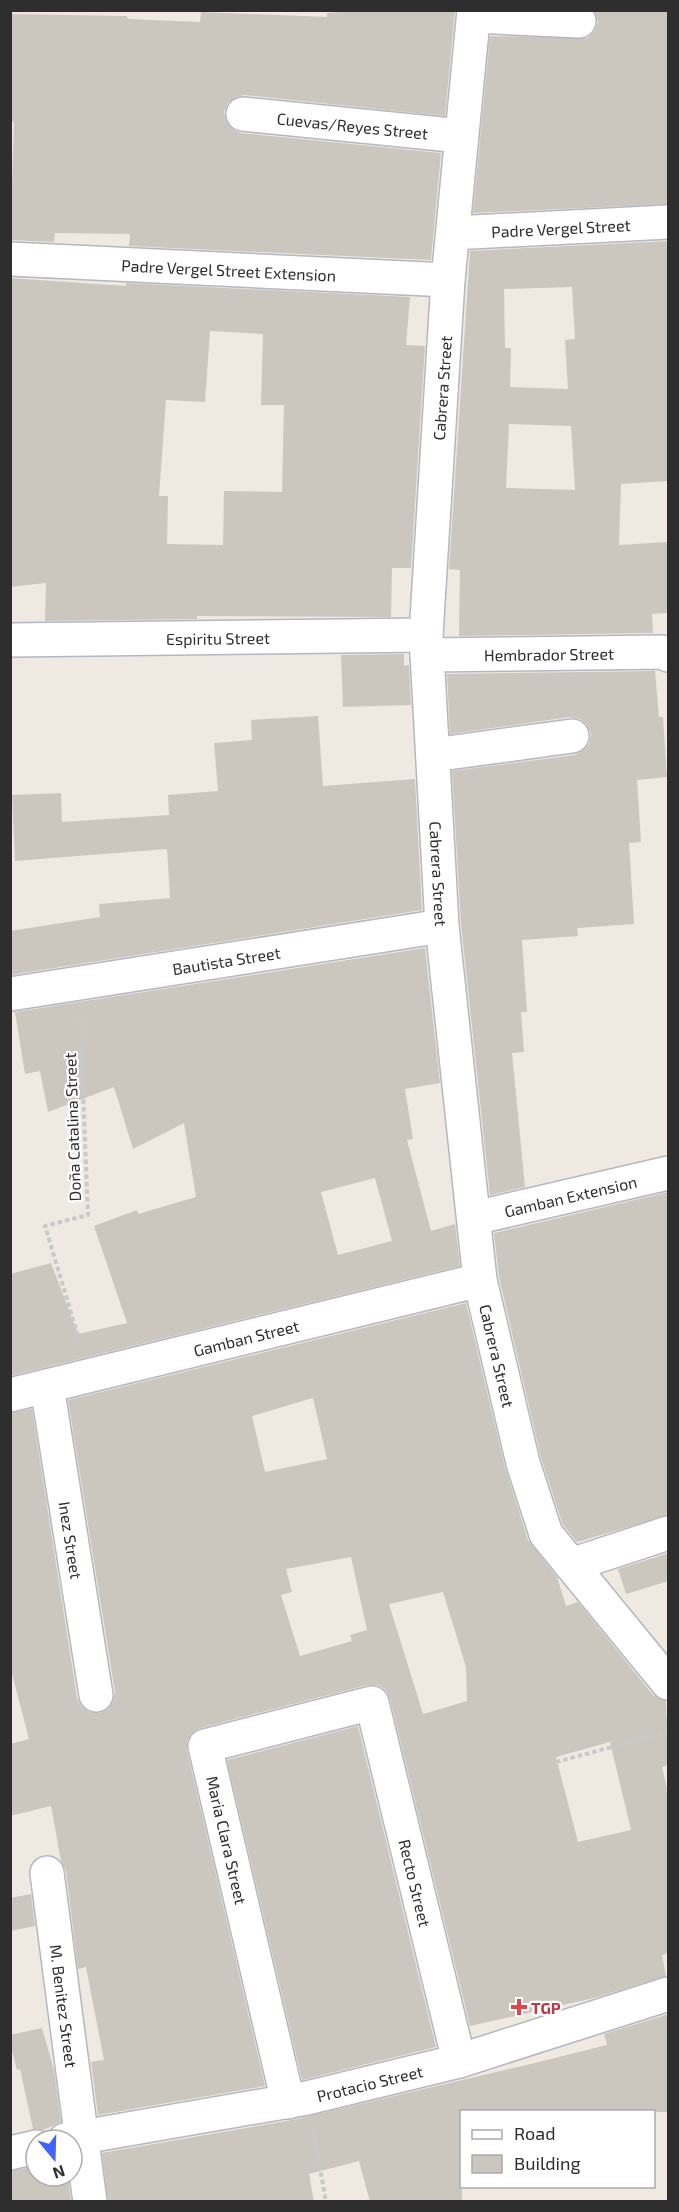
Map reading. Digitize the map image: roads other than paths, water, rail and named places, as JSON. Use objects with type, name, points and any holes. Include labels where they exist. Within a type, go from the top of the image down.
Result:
[{"type":"street","points":[[474,13],[579,21]]},
{"type":"street","name":"Cabrera Street","points":[[474,13],[448,280],[427,645],[442,926],[480,1280],[523,1463],[546,1534],[664,1674],[669,1683]]},
{"type":"street","name":"Cuevas/Reyes Street","points":[[243,114],[461,136]]},
{"type":"street","name":"Padre Vergel Street","points":[[453,233],[669,222]]},
{"type":"street","name":"Padre Vergel Street Extension","points":[[10,259],[448,280]]},
{"type":"street","name":"Espiritu Street","points":[[10,640],[427,645]]},
{"type":"street","name":"Hembrador Street","points":[[427,645],[662,652],[669,656]]},
{"type":"street","points":[[433,755],[572,736]]},
{"type":"street","name":"Bautista Street","points":[[10,994],[442,926]]},
{"type":"street","name":"Gamban Extension","points":[[474,1218],[669,1173]]},
{"type":"street","name":"Gamban Street","points":[[10,1395],[480,1280]]},
{"type":"street","name":"Inez Street","points":[[47,1386],[96,1695]]},
{"type":"street","points":[[571,1565],[669,1533]]},
{"type":"street","name":"Recto Street","points":[[372,1703],[459,2061]]},
{"type":"street","name":"Maria Clara Street","points":[[298,2100],[205,1746],[372,1703]]},
{"type":"street","name":"M. Benitez Street","points":[[47,1873],[72,2128]]},
{"type":"street","name":"Protacio Street","points":[[84,2136],[298,2100],[459,2061],[669,1994]]},
{"type":"street","name":"M. Benitez Street","points":[[84,2179],[90,2202]]},
{"type":"place","name":"TGP","points":[[519,2007]]}]
